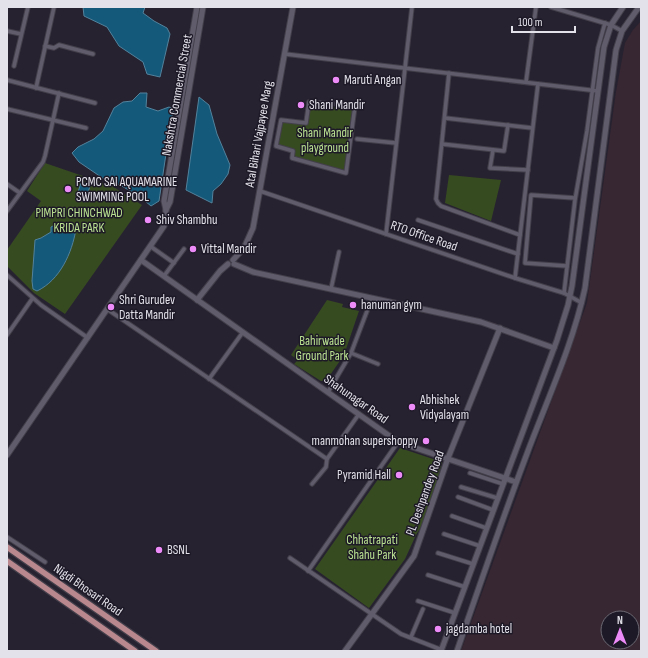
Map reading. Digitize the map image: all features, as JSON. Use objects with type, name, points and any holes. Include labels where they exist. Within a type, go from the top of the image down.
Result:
[{"type":"main road","name":"Nigdi Bhosari Road","points":[[7,547],[156,651]]},
{"type":"main road","name":"Nigdi Bhosari Road","points":[[7,561],[135,651]]},
{"type":"street","points":[[14,66],[28,7]]},
{"type":"street","points":[[36,88],[54,7]]},
{"type":"street","name":"Nakshtra Commercial Street","points":[[166,210],[164,201],[197,7]]},
{"type":"street","name":"Nakshtra Commercial Street","points":[[7,455],[164,226],[166,210],[170,202],[203,7]]},
{"type":"street","name":"Atal Bihari Vajpayee Marg","points":[[197,300],[220,271],[232,263],[244,248],[253,228],[293,7]]},
{"type":"street","points":[[386,234],[412,7]]},
{"type":"street","points":[[526,82],[536,7]]},
{"type":"street","points":[[551,7],[605,23],[622,30]]},
{"type":"street","points":[[290,558],[401,634],[442,650],[497,498],[554,348],[570,296],[604,47],[611,25],[623,7]]},
{"type":"street","points":[[457,651],[516,482],[567,348],[582,303],[616,50],[622,30],[639,7]]},
{"type":"street","points":[[564,293],[575,198],[598,48],[605,23]]},
{"type":"street","points":[[7,31],[21,34]]},
{"type":"street","points":[[45,46],[54,48],[59,45],[93,54]]},
{"type":"street","points":[[284,54],[598,91]]},
{"type":"street","points":[[449,73],[436,199],[441,206],[520,235]]},
{"type":"street","points":[[7,80],[95,103]]},
{"type":"street","points":[[515,278],[538,84]]},
{"type":"street","points":[[7,211],[45,156],[59,94]]},
{"type":"street","points":[[309,102],[355,106],[346,173],[292,158],[293,151],[276,146],[281,120],[306,123],[309,102]]},
{"type":"street","points":[[7,109],[86,128]]},
{"type":"street","points":[[445,118],[532,128]]},
{"type":"street","points":[[442,144],[504,151],[508,125]]},
{"type":"street","points":[[357,139],[396,143]]},
{"type":"street","points":[[493,150],[490,168],[528,170]]},
{"type":"street","points":[[7,184],[20,193]]},
{"type":"street","name":"RTO Office Road","points":[[260,191],[515,278],[564,293],[582,303]]},
{"type":"street","points":[[567,266],[525,262],[531,194],[575,198]]},
{"type":"street","points":[[418,220],[518,254]]},
{"type":"street","points":[[150,246],[174,263]]},
{"type":"street","points":[[164,276],[184,249]]},
{"type":"street","points":[[331,289],[339,252]]},
{"type":"street","name":"Shahunagar Road","points":[[141,260],[398,442],[516,482]]},
{"type":"street","points":[[232,263],[253,272],[481,322],[554,348]]},
{"type":"street","points":[[7,274],[32,299],[88,338]]},
{"type":"street","points":[[328,392],[351,354],[372,298]]},
{"type":"street","points":[[7,335],[32,299]]},
{"type":"street","points":[[107,309],[327,459]]},
{"type":"street","name":"PL Deshpandey Road","points":[[345,651],[414,556],[448,458],[500,328]]},
{"type":"street","points":[[210,379],[243,332]]},
{"type":"street","points":[[351,354],[378,364]]},
{"type":"street","points":[[312,484],[326,467],[327,459],[359,414]]},
{"type":"street","points":[[308,571],[398,442]]},
{"type":"street","points":[[470,473],[503,484]]},
{"type":"street","points":[[461,487],[497,498]]},
{"type":"street","points":[[458,497],[493,510]]},
{"type":"street","points":[[452,516],[486,528]]},
{"type":"street","points":[[444,534],[480,546]]},
{"type":"street","points":[[7,537],[45,562]]},
{"type":"street","points":[[438,553],[473,564]]},
{"type":"street","points":[[27,561],[32,554]]},
{"type":"street","points":[[428,576],[465,587]]},
{"type":"street","points":[[418,601],[455,613]]},
{"type":"street","points":[[411,637],[423,609]]},
{"type":"shaded area","points":[[641,21],[641,651],[461,651],[587,303],[616,92],[625,43]]},
{"type":"green space","name":"Shani Mandir playground","points":[[309,102],[355,106],[346,173],[292,158],[293,151],[277,148],[283,121],[306,125]]},
{"type":"green space","name":"PIMPRI CHINCHWAD KRIDA PARK","points":[[45,163],[112,186],[142,205],[65,314],[34,293],[7,266],[7,250],[41,201],[27,191]]},
{"type":"green space","points":[[449,175],[501,180],[491,221],[445,203]]},
{"type":"green space","name":"Bahirwade Ground Park","points":[[327,300],[343,304],[342,307],[359,311],[344,355],[328,378],[325,381],[321,381],[294,364],[298,360],[291,355]]},
{"type":"green space","name":"Chhatrapati Shahu Park","points":[[400,448],[442,462],[427,517],[416,535],[405,559],[369,608],[315,569]]},
{"type":"water","points":[[83,7],[145,7],[143,13],[167,28],[170,34],[160,77],[147,74],[143,62],[119,46],[107,27],[84,16]]},
{"type":"water","points":[[140,93],[147,93],[146,107],[158,111],[169,107],[174,109],[159,201],[151,206],[139,196],[120,185],[104,179],[79,162],[72,153],[78,147],[94,139],[103,131],[114,108],[123,102],[132,101]]},
{"type":"water","points":[[199,97],[209,105],[217,134],[230,165],[228,174],[221,184],[213,191],[212,203],[186,190]]},
{"type":"water","points":[[81,183],[90,186],[85,202],[76,198]]},
{"type":"water","points":[[51,227],[70,227],[70,230],[76,229],[74,238],[64,265],[52,280],[37,291],[33,289],[32,281],[35,240],[51,232]]},
{"type":"place","name":"Maruti Angan","points":[[336,80]]},
{"type":"place","name":"Shani Mandir","points":[[301,105]]},
{"type":"place","name":"PCMC SAI AQUAMARINE SWIMMING POOL","points":[[68,189]]},
{"type":"place","name":"Shiv Shambhu","points":[[148,220]]},
{"type":"place","name":"Vittal Mandir","points":[[193,249]]},
{"type":"place","name":"hanuman gym","points":[[353,305]]},
{"type":"place","name":"Shri Gurudev Datta Mandir","points":[[111,307]]},
{"type":"place","name":"Abhishek Vidyalayam","points":[[412,407]]},
{"type":"place","name":"manmohan supershoppy","points":[[426,441]]},
{"type":"place","name":"Pyramid Hall","points":[[399,475]]},
{"type":"place","name":"BSNL","points":[[159,550]]},
{"type":"place","name":"jagdamba hotel","points":[[438,629]]}]
